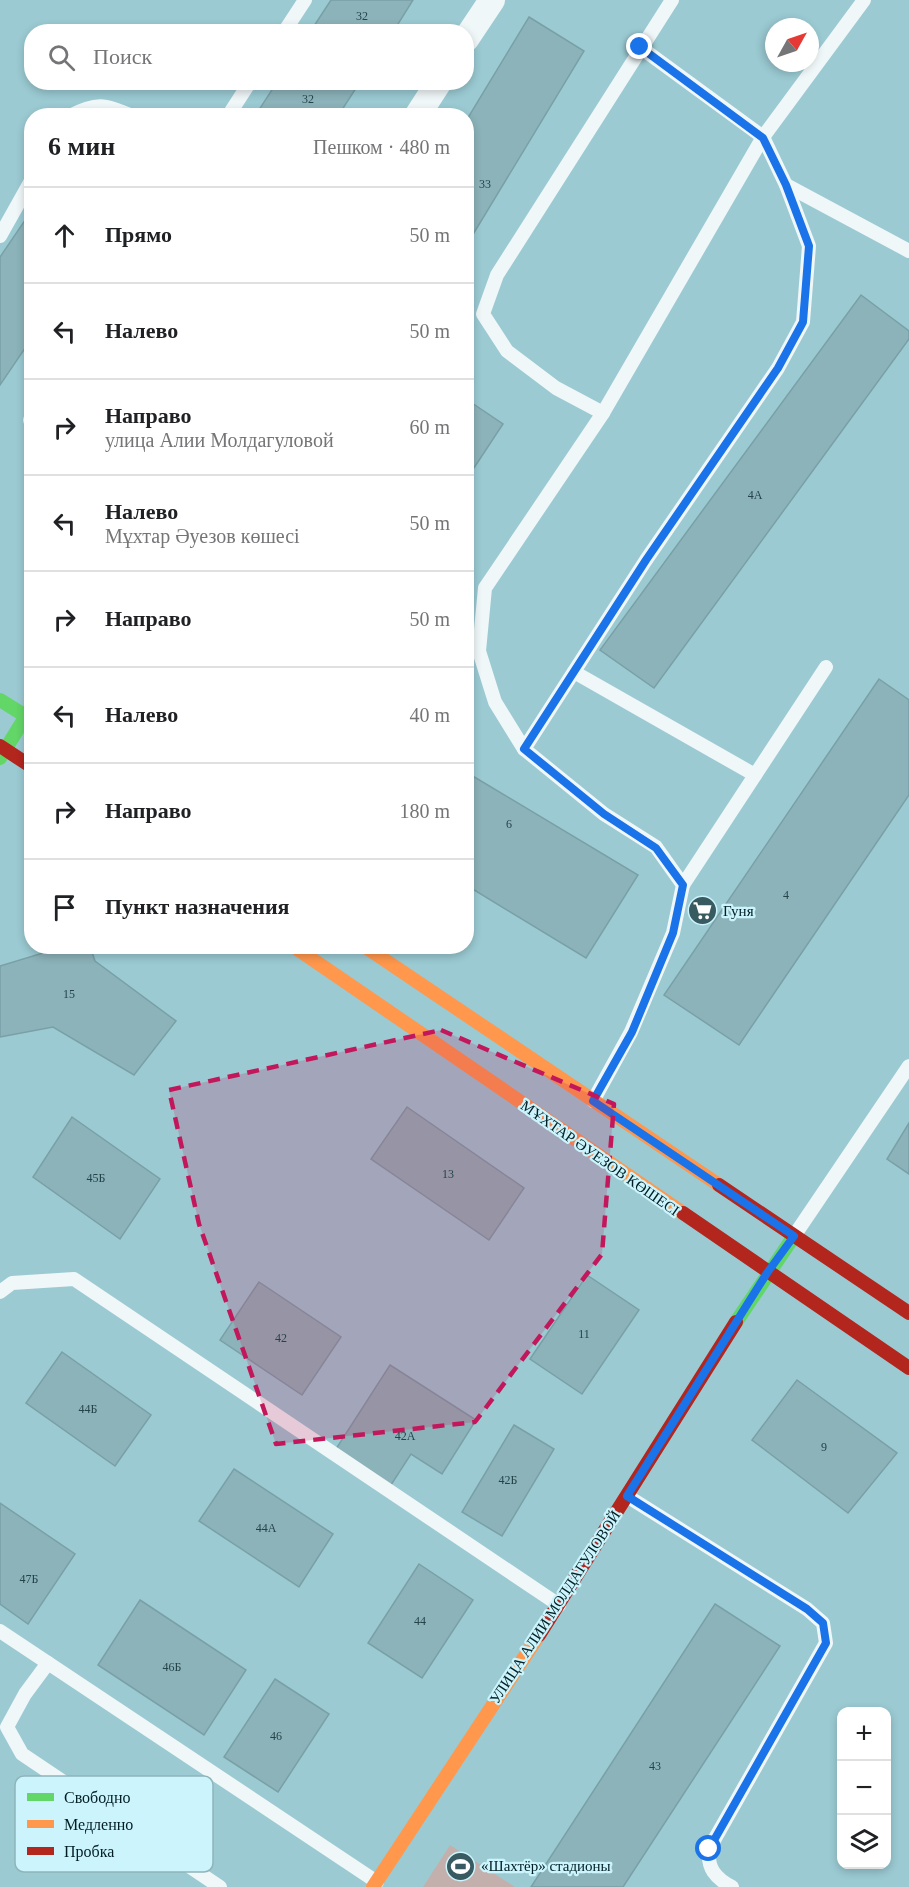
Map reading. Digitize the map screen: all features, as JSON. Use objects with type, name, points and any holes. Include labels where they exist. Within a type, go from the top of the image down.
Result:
[{"type":"street","points":[[474,27],[492,0]]},
{"type":"street","points":[[422,108],[433,90]]},
{"type":"street","points":[[0,700],[24,712]]},
{"type":"street","points":[[24,721],[2,751],[24,763]]},
{"type":"street","name":"МҰХТАР ӘУЕЗОВ КӨШЕСІ","points":[[304,954],[909,1368]]},
{"type":"street","points":[[376,954],[909,1313]]},
{"type":"street","name":"УЛИЦА АЛИИ МОЛДАГУЛОВОЙ","points":[[375,1884],[559,1605],[767,1273],[794,1236]]},
{"type":"lane","points":[[289,24],[305,0]]},
{"type":"lane","points":[[603,413],[556,388],[507,351],[483,314],[497,274],[672,0]]},
{"type":"lane","points":[[683,885],[656,848],[604,814],[524,749],[495,702],[479,651],[485,588],[603,413],[763,138],[864,0]]},
{"type":"lane","points":[[524,749],[646,560],[778,368],[803,322],[809,246],[786,185],[763,138],[640,47]]},
{"type":"lane","points":[[233,108],[245,90]]},
{"type":"lane","points":[[85,108],[106,105],[113,108]]},
{"type":"lane","points":[[786,185],[909,250]]},
{"type":"lane","points":[[0,236],[24,193]]},
{"type":"lane","points":[[593,1101],[632,1032],[673,933],[683,885],[826,667]]},
{"type":"lane","points":[[574,672],[755,775]]},
{"type":"lane","points":[[794,1236],[909,1066]]},
{"type":"lane","points":[[0,1292],[12,1283],[74,1279],[559,1605]]},
{"type":"lane","points":[[627,1496],[807,1609],[823,1623],[826,1643],[709,1849],[707,1862],[714,1874],[732,1887]]},
{"type":"lane","points":[[0,1631],[375,1884]]},
{"type":"lane","points":[[48,1663],[25,1694],[7,1727],[22,1754],[55,1776]]},
{"type":"lane","points":[[198,1872],[220,1887]]},
{"type":"highlighted area","points":[[441,1030],[614,1104],[602,1254],[475,1422],[276,1444],[199,1224],[169,1090]]},
{"type":"shaded area","name":"«Шахтёр» стадионы","points":[[450,1845],[515,1887],[423,1887]]},
{"type":"building","points":[[331,0],[413,0],[398,24],[315,24]]},
{"type":"building","points":[[529,17],[584,51],[474,233],[474,108]]},
{"type":"building","points":[[272,90],[355,90],[343,108],[260,108]]},
{"type":"building","points":[[24,222],[24,350],[0,385],[0,257]]},
{"type":"building","points":[[861,295],[909,331],[909,339],[654,688],[600,650]]},
{"type":"building","points":[[474,404],[503,424],[474,468]]},
{"type":"building","points":[[879,679],[909,700],[909,795],[739,1045],[664,995]]},
{"type":"building","points":[[474,777],[638,875],[586,958],[474,890]]},
{"type":"building","points":[[40,954],[93,954],[95,961],[176,1021],[134,1075],[53,1027],[0,1037],[0,966]]},
{"type":"building","points":[[407,1107],[524,1188],[489,1240],[371,1159]]},
{"type":"building","points":[[72,1117],[160,1179],[120,1239],[33,1177]]},
{"type":"building","points":[[909,1123],[909,1174],[887,1159]]},
{"type":"building","points":[[587,1275],[639,1310],[582,1394],[530,1359]]},
{"type":"building","points":[[259,1282],[341,1337],[302,1395],[220,1340]]},
{"type":"building","points":[[62,1352],[151,1415],[115,1466],[26,1403]]},
{"type":"building","points":[[390,1365],[476,1420],[442,1474],[411,1454],[389,1488],[334,1452]]},
{"type":"building","points":[[797,1380],[897,1453],[848,1513],[752,1440]]},
{"type":"building","points":[[514,1425],[554,1449],[502,1536],[462,1512]]},
{"type":"building","points":[[234,1469],[333,1534],[299,1587],[199,1521]]},
{"type":"building","points":[[0,1503],[75,1554],[28,1624],[0,1604]]},
{"type":"building","points":[[419,1564],[473,1600],[422,1678],[368,1643]]},
{"type":"building","points":[[140,1600],[246,1670],[204,1735],[98,1665]]},
{"type":"building","points":[[715,1604],[780,1646],[623,1887],[531,1887]]},
{"type":"building","points":[[275,1679],[329,1714],[278,1792],[224,1757]]},
{"type":"traffic: fast","points":[[0,700],[24,715]]},
{"type":"traffic: fast","points":[[0,758],[24,719]]},
{"type":"traffic: fast","points":[[736,1322],[794,1236]]},
{"type":"traffic: slow","points":[[305,954],[683,1213]]},
{"type":"traffic: slow","points":[[376,954],[719,1185]]},
{"type":"traffic: slow","points":[[373,1887],[539,1635]]},
{"type":"traffic: jam","points":[[0,746],[24,762]]},
{"type":"traffic: jam","points":[[719,1185],[909,1313]]},
{"type":"traffic: jam","points":[[683,1213],[909,1368]]},
{"type":"traffic: jam","points":[[539,1635],[736,1322]]},
{"type":"place","name":"Гуня","points":[[702,911]]},
{"type":"place","name":"«Шахтёр» стадионы","points":[[460,1866]]},
{"type":"route","points":[[640,47],[763,138],[786,185],[809,246],[803,322],[778,368],[646,560],[524,749],[604,814],[656,848],[683,885],[673,933],[632,1032],[593,1101],[794,1236],[767,1273],[627,1496],[807,1609],[823,1623],[826,1643],[709,1849]]}]
